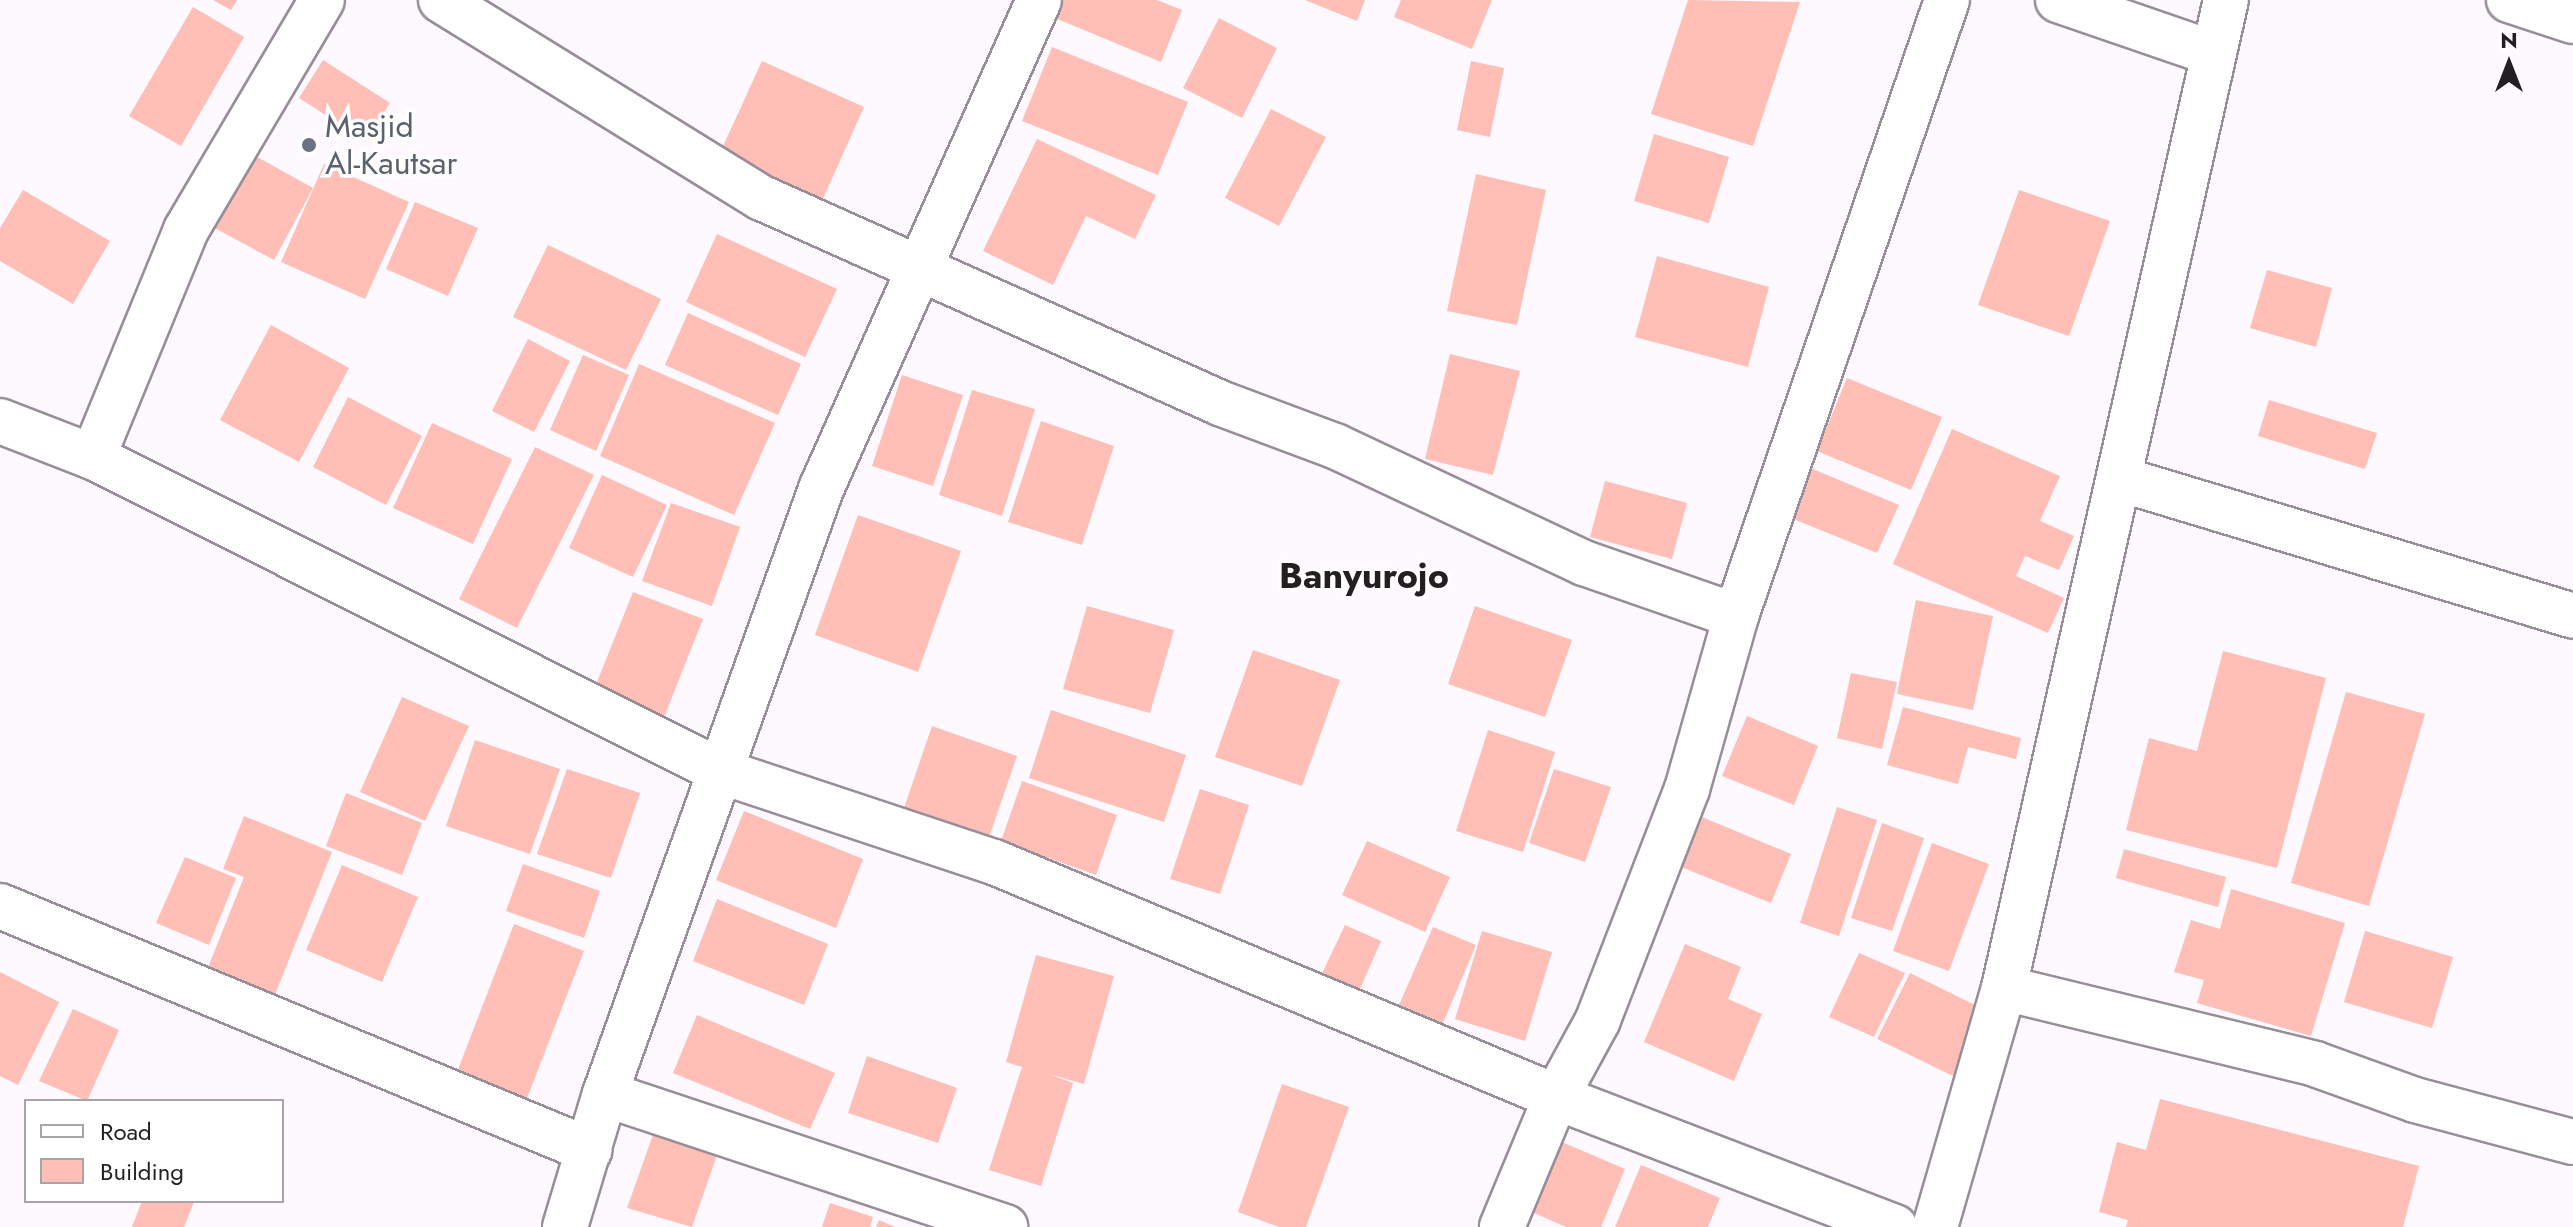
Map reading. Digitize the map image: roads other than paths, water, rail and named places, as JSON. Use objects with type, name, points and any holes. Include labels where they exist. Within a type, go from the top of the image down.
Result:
[{"type":"street","points":[[93,457],[186,230],[322,0]]},
{"type":"street","points":[[441,0],[762,198],[1220,403],[1335,446],[1584,563],[1736,616]]},
{"type":"street","points":[[565,1227],[605,1094],[821,489],[920,269],[979,126],[1039,0]]},
{"type":"street","points":[[1502,1227],[1556,1097],[1598,1020],[1687,789],[1736,616],[1947,0]]},
{"type":"street","points":[[2058,0],[2212,53]]},
{"type":"street","points":[[1935,1227],[2004,988],[2226,0]]},
{"type":"street","points":[[2509,0],[2573,21]]},
{"type":"street","points":[[0,421],[93,457],[720,771],[994,862],[1556,1097],[1895,1227]]},
{"type":"street","points":[[2120,479],[2573,616]]},
{"type":"street","points":[[0,906],[589,1150]]},
{"type":"street","points":[[2004,988],[2315,1064],[2415,1100],[2573,1142]]},
{"type":"street","points":[[605,1094],[1005,1227]]},
{"type":"place","name":"Masjid Al-Kautsar","points":[[309,145]]},
{"type":"district","name":"Banyurojo","points":[[1364,576]]}]
